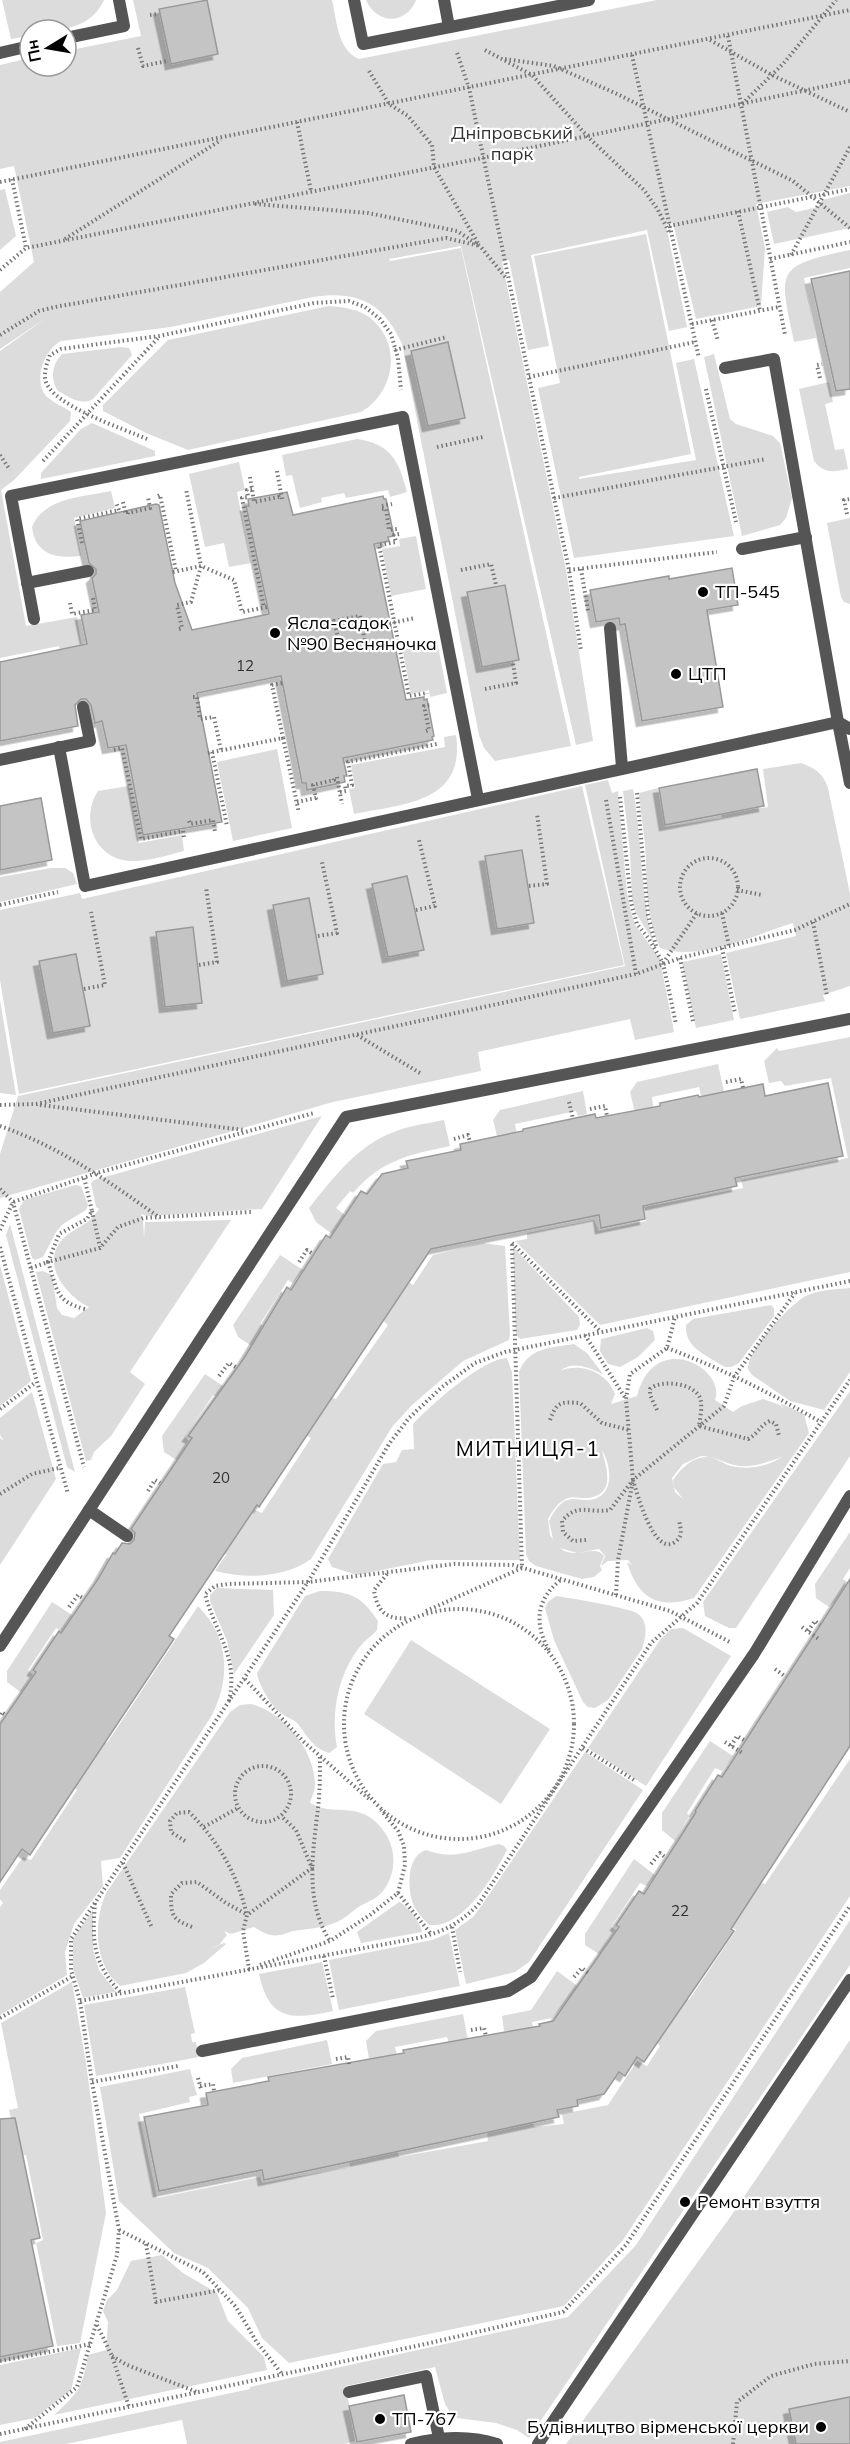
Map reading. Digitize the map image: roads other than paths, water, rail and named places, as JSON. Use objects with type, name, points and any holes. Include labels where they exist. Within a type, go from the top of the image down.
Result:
[{"type":"lane","points":[[78,36],[124,26],[119,0]]},
{"type":"lane","points":[[354,0],[363,44],[589,0]]},
{"type":"lane","points":[[444,0],[449,27]]},
{"type":"lane","points":[[0,53],[18,49]]},
{"type":"lane","points":[[725,368],[774,359],[850,783]]},
{"type":"lane","points":[[34,619],[10,496],[404,417],[478,799]]},
{"type":"lane","points":[[742,549],[806,537]]},
{"type":"lane","points":[[27,583],[88,571]]},
{"type":"lane","points":[[610,628],[624,767]]},
{"type":"lane","points":[[0,760],[90,741],[83,707]]},
{"type":"lane","points":[[59,747],[86,886],[600,772],[838,722],[850,729]]},
{"type":"lane","points":[[0,1646],[346,1117],[850,1019]]},
{"type":"lane","points":[[202,2051],[508,1991],[531,1977],[754,1654],[850,1496]]},
{"type":"lane","points":[[89,1510],[127,1536]]},
{"type":"lane","points":[[538,2444],[850,1980]]},
{"type":"lane","points":[[349,2392],[426,2376],[440,2438]]},
{"type":"lane","points":[[411,2444],[440,2438],[470,2437],[498,2444]]},
{"type":"place","name":"ТП-545","points":[[703,592]]},
{"type":"place","name":"Ясла-садок №90 Весняночка","points":[[275,633]]},
{"type":"place","name":"ЦТП","points":[[676,674]]},
{"type":"place","name":"Ремонт взуття","points":[[685,2202]]},
{"type":"place","name":"ТП-767","points":[[380,2419]]},
{"type":"place","name":"Будівництво вірменської церкви","points":[[821,2427]]},
{"type":"district","name":"МИТНИЦЯ-1","points":[[528,1449]]},
{"type":"park label","name":"Дніпровський парк","points":[[512,143]]}]
